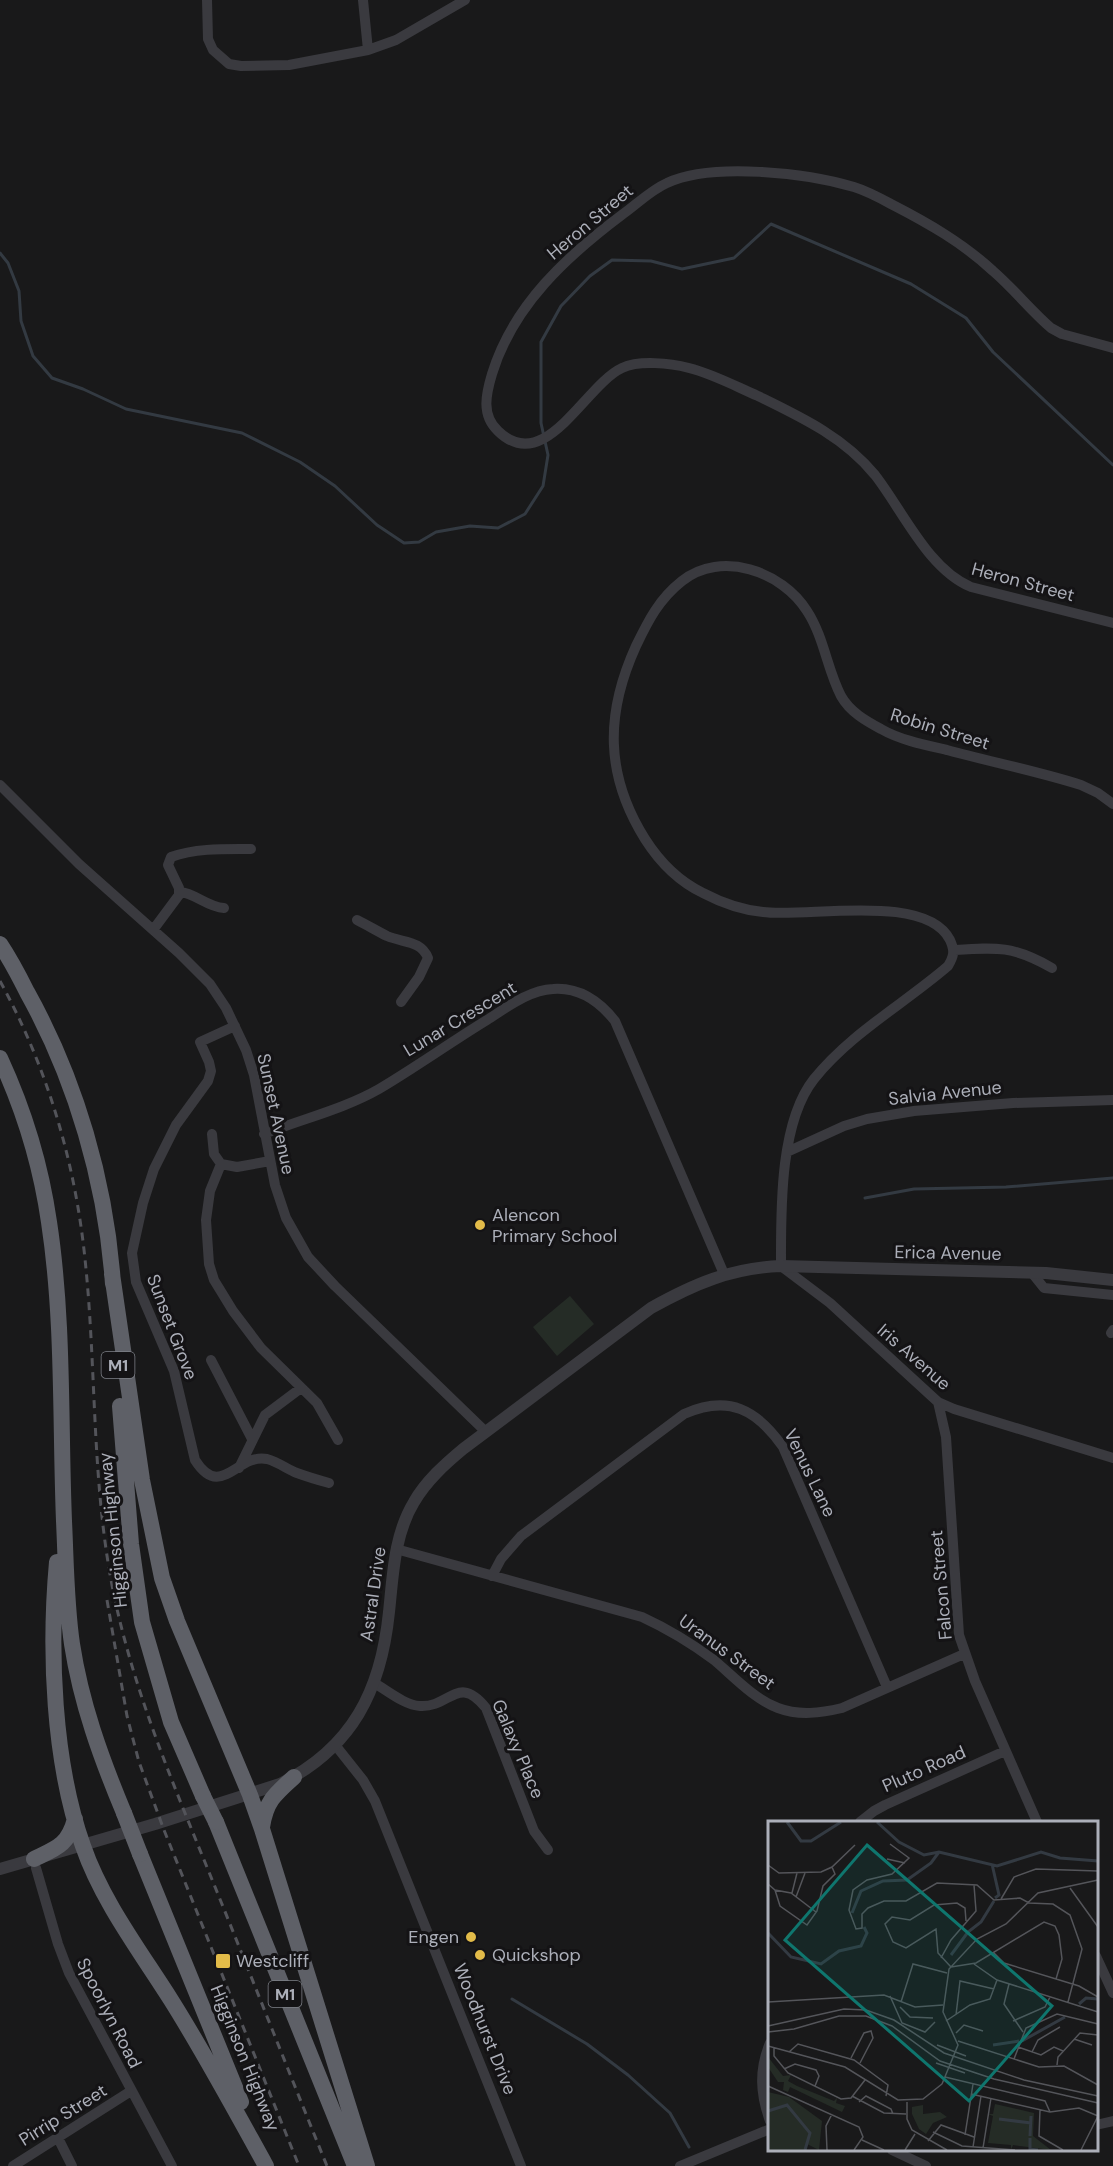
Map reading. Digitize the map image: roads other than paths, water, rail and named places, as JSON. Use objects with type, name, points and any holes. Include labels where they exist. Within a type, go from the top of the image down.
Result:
[{"type":"highway","name":"Higginson Highway","points":[[0,944],[48,1029],[71,1086],[102,1197],[112,1274],[131,1544],[137,1592],[153,1666],[171,1722],[216,1822],[355,2166]]},
{"type":"highway","name":"Higginson Highway","points":[[0,1058],[12,1084],[29,1133],[49,1221],[57,1301],[67,1593],[72,1644],[95,1738],[268,2166]]},
{"type":"highway","points":[[112,1274],[142,1480],[162,1578],[181,1631],[262,1829],[367,2166]]},
{"type":"highway","points":[[63,1492],[55,1587],[55,1678],[63,1758],[75,1819],[83,1846],[100,1885],[196,2039],[268,2166]]},
{"type":"highway","points":[[262,1829],[269,1801],[294,1777]]},
{"type":"highway","points":[[35,1863],[68,1839],[75,1819]]},
{"type":"street","points":[[207,0],[208,39],[213,51],[229,64],[241,66],[289,65],[368,50],[396,40],[465,0]]},
{"type":"street","points":[[363,0],[368,50]]},
{"type":"street","name":"Heron Street","points":[[1113,348],[1072,337],[1051,328],[967,249],[932,224],[858,188],[791,176],[733,170],[705,173],[666,183],[583,245],[555,271],[513,326],[497,357],[487,392],[486,410],[491,423],[500,434],[512,441],[531,444],[558,430],[599,384],[622,368],[650,364],[684,367],[702,372],[787,410],[840,441],[874,474],[931,556],[951,577],[971,587],[1113,623]]},
{"type":"street","name":"Robin Street","points":[[955,950],[947,934],[930,922],[884,910],[764,912],[728,905],[691,886],[673,873],[654,853],[634,822],[623,798],[614,761],[613,732],[619,695],[629,662],[648,621],[662,599],[691,574],[706,568],[730,565],[753,570],[776,580],[796,596],[808,611],[842,696],[851,709],[862,718],[884,732],[922,744],[1081,785],[1113,804]]},
{"type":"street","name":"Sunset Avenue","points":[[0,785],[79,864],[210,984],[235,1026],[254,1075],[275,1185],[286,1218],[309,1257],[335,1286],[486,1432]]},
{"type":"street","points":[[180,892],[168,865],[171,857],[195,851],[251,849]]},
{"type":"street","points":[[153,930],[180,892]]},
{"type":"street","points":[[180,892],[187,892],[216,907],[224,908]]},
{"type":"street","points":[[357,920],[389,937],[415,943],[425,950],[428,958],[419,977],[400,1002]]},
{"type":"street","points":[[782,1266],[783,1185],[787,1152],[801,1100],[814,1080],[856,1038],[926,986],[948,966],[955,950],[1010,949],[1030,955],[1052,968]]},
{"type":"street","name":"Lunar Crescent","points":[[264,1134],[353,1101],[378,1089],[518,1001],[552,989],[584,995],[602,1005],[615,1022],[724,1274]]},
{"type":"street","name":"Sunset Grove","points":[[235,1026],[200,1042],[211,1071],[208,1081],[176,1125],[154,1169],[143,1203],[132,1253],[136,1282],[174,1371],[195,1460],[201,1470],[211,1477],[220,1477],[256,1459],[267,1459],[297,1473],[329,1483]]},
{"type":"street","name":"Salvia Avenue","points":[[787,1152],[844,1126],[867,1119],[966,1106],[1113,1100]]},
{"type":"street","points":[[213,1134],[214,1154],[221,1164],[237,1167],[270,1161]]},
{"type":"street","points":[[221,1164],[210,1191],[206,1220],[209,1264],[213,1280],[261,1348],[316,1403],[338,1440]]},
{"type":"street","name":"Astral Drive","points":[[35,1863],[72,1847],[83,1846],[250,1795],[294,1777],[336,1746],[348,1732],[374,1683],[386,1637],[396,1549],[406,1518],[422,1490],[450,1460],[651,1308],[690,1287],[724,1274],[782,1266]]},
{"type":"street","name":"Erica Avenue","points":[[782,1266],[1082,1275],[1113,1280]]},
{"type":"street","name":"Iris Avenue","points":[[782,1266],[830,1303],[938,1402],[1113,1458]]},
{"type":"street","points":[[1032,1273],[1044,1288],[1113,1295]]},
{"type":"street","points":[[211,1360],[252,1439]]},
{"type":"street","points":[[239,1468],[265,1415],[301,1388]]},
{"type":"street","name":"Falcon Street","points":[[938,1402],[946,1437],[960,1635],[964,1654],[1038,1821]]},
{"type":"street","name":"Venus Lane","points":[[492,1576],[501,1559],[521,1536],[684,1414],[699,1408],[718,1406],[739,1408],[756,1415],[770,1428],[783,1447],[887,1686]]},
{"type":"street","name":"Uranus Street","points":[[396,1549],[611,1607],[665,1627],[692,1644],[742,1684],[777,1708],[798,1713],[820,1713],[842,1708],[887,1686],[964,1654]]},
{"type":"street","name":"Galaxy Place","points":[[374,1683],[418,1706],[427,1706],[463,1692],[474,1694],[486,1708],[534,1831],[548,1850]]},
{"type":"street","name":"Woodhurst Drive","points":[[336,1746],[363,1780],[375,1801],[521,2166]]},
{"type":"street","name":"Pluto Road","points":[[861,1821],[885,1805],[1005,1751]]},
{"type":"street","points":[[0,1869],[35,1863]]},
{"type":"street","points":[[0,1876],[35,1863]]},
{"type":"street","name":"Spoorlyn Road","points":[[35,1863],[58,1944],[69,1973],[172,2166]]},
{"type":"street","points":[[1098,1960],[1113,1993]]},
{"type":"street","points":[[768,2048],[763,2059],[761,2074],[763,2102],[768,2116]]},
{"type":"street","name":"Pirrip Street","points":[[13,2166],[131,2091]]},
{"type":"street","points":[[1098,2125],[1113,2121]]},
{"type":"street","points":[[680,2166],[768,2130]]},
{"type":"street","points":[[58,2138],[72,2166]]},
{"type":"street","points":[[894,2151],[926,2166]]},
{"type":"waterway","points":[[0,253],[8,263],[19,291],[21,321],[33,356],[52,378],[83,389],[126,409],[242,433],[300,462],[335,486],[377,525],[404,543],[419,542],[436,532],[470,526],[498,528],[525,514],[543,486],[548,455],[541,423],[541,342],[561,306],[590,276],[612,260],[651,261],[682,269],[734,258],[771,224],[911,284],[966,318],[993,352],[1113,465]]},
{"type":"waterway","points":[[865,1198],[914,1189],[1006,1187],[1113,1178]]},
{"type":"waterway","points":[[512,1999],[587,2044],[628,2075],[670,2113],[689,2147]]},
{"type":"railway","points":[[0,981],[32,1047],[45,1081],[74,1186],[89,1302],[102,1516],[107,1558],[124,1636],[145,1706],[170,1775],[327,2166]]},
{"type":"railway","points":[[107,1600],[127,1716],[139,1762],[299,2166]]},
{"type":"place","name":"Alencon Primary School","points":[[480,1225]]},
{"type":"place","name":"Engen","points":[[471,1937]]},
{"type":"place","name":"Quickshop","points":[[480,1955]]},
{"type":"place","name":"Westcliff","points":[[223,1961]]}]
